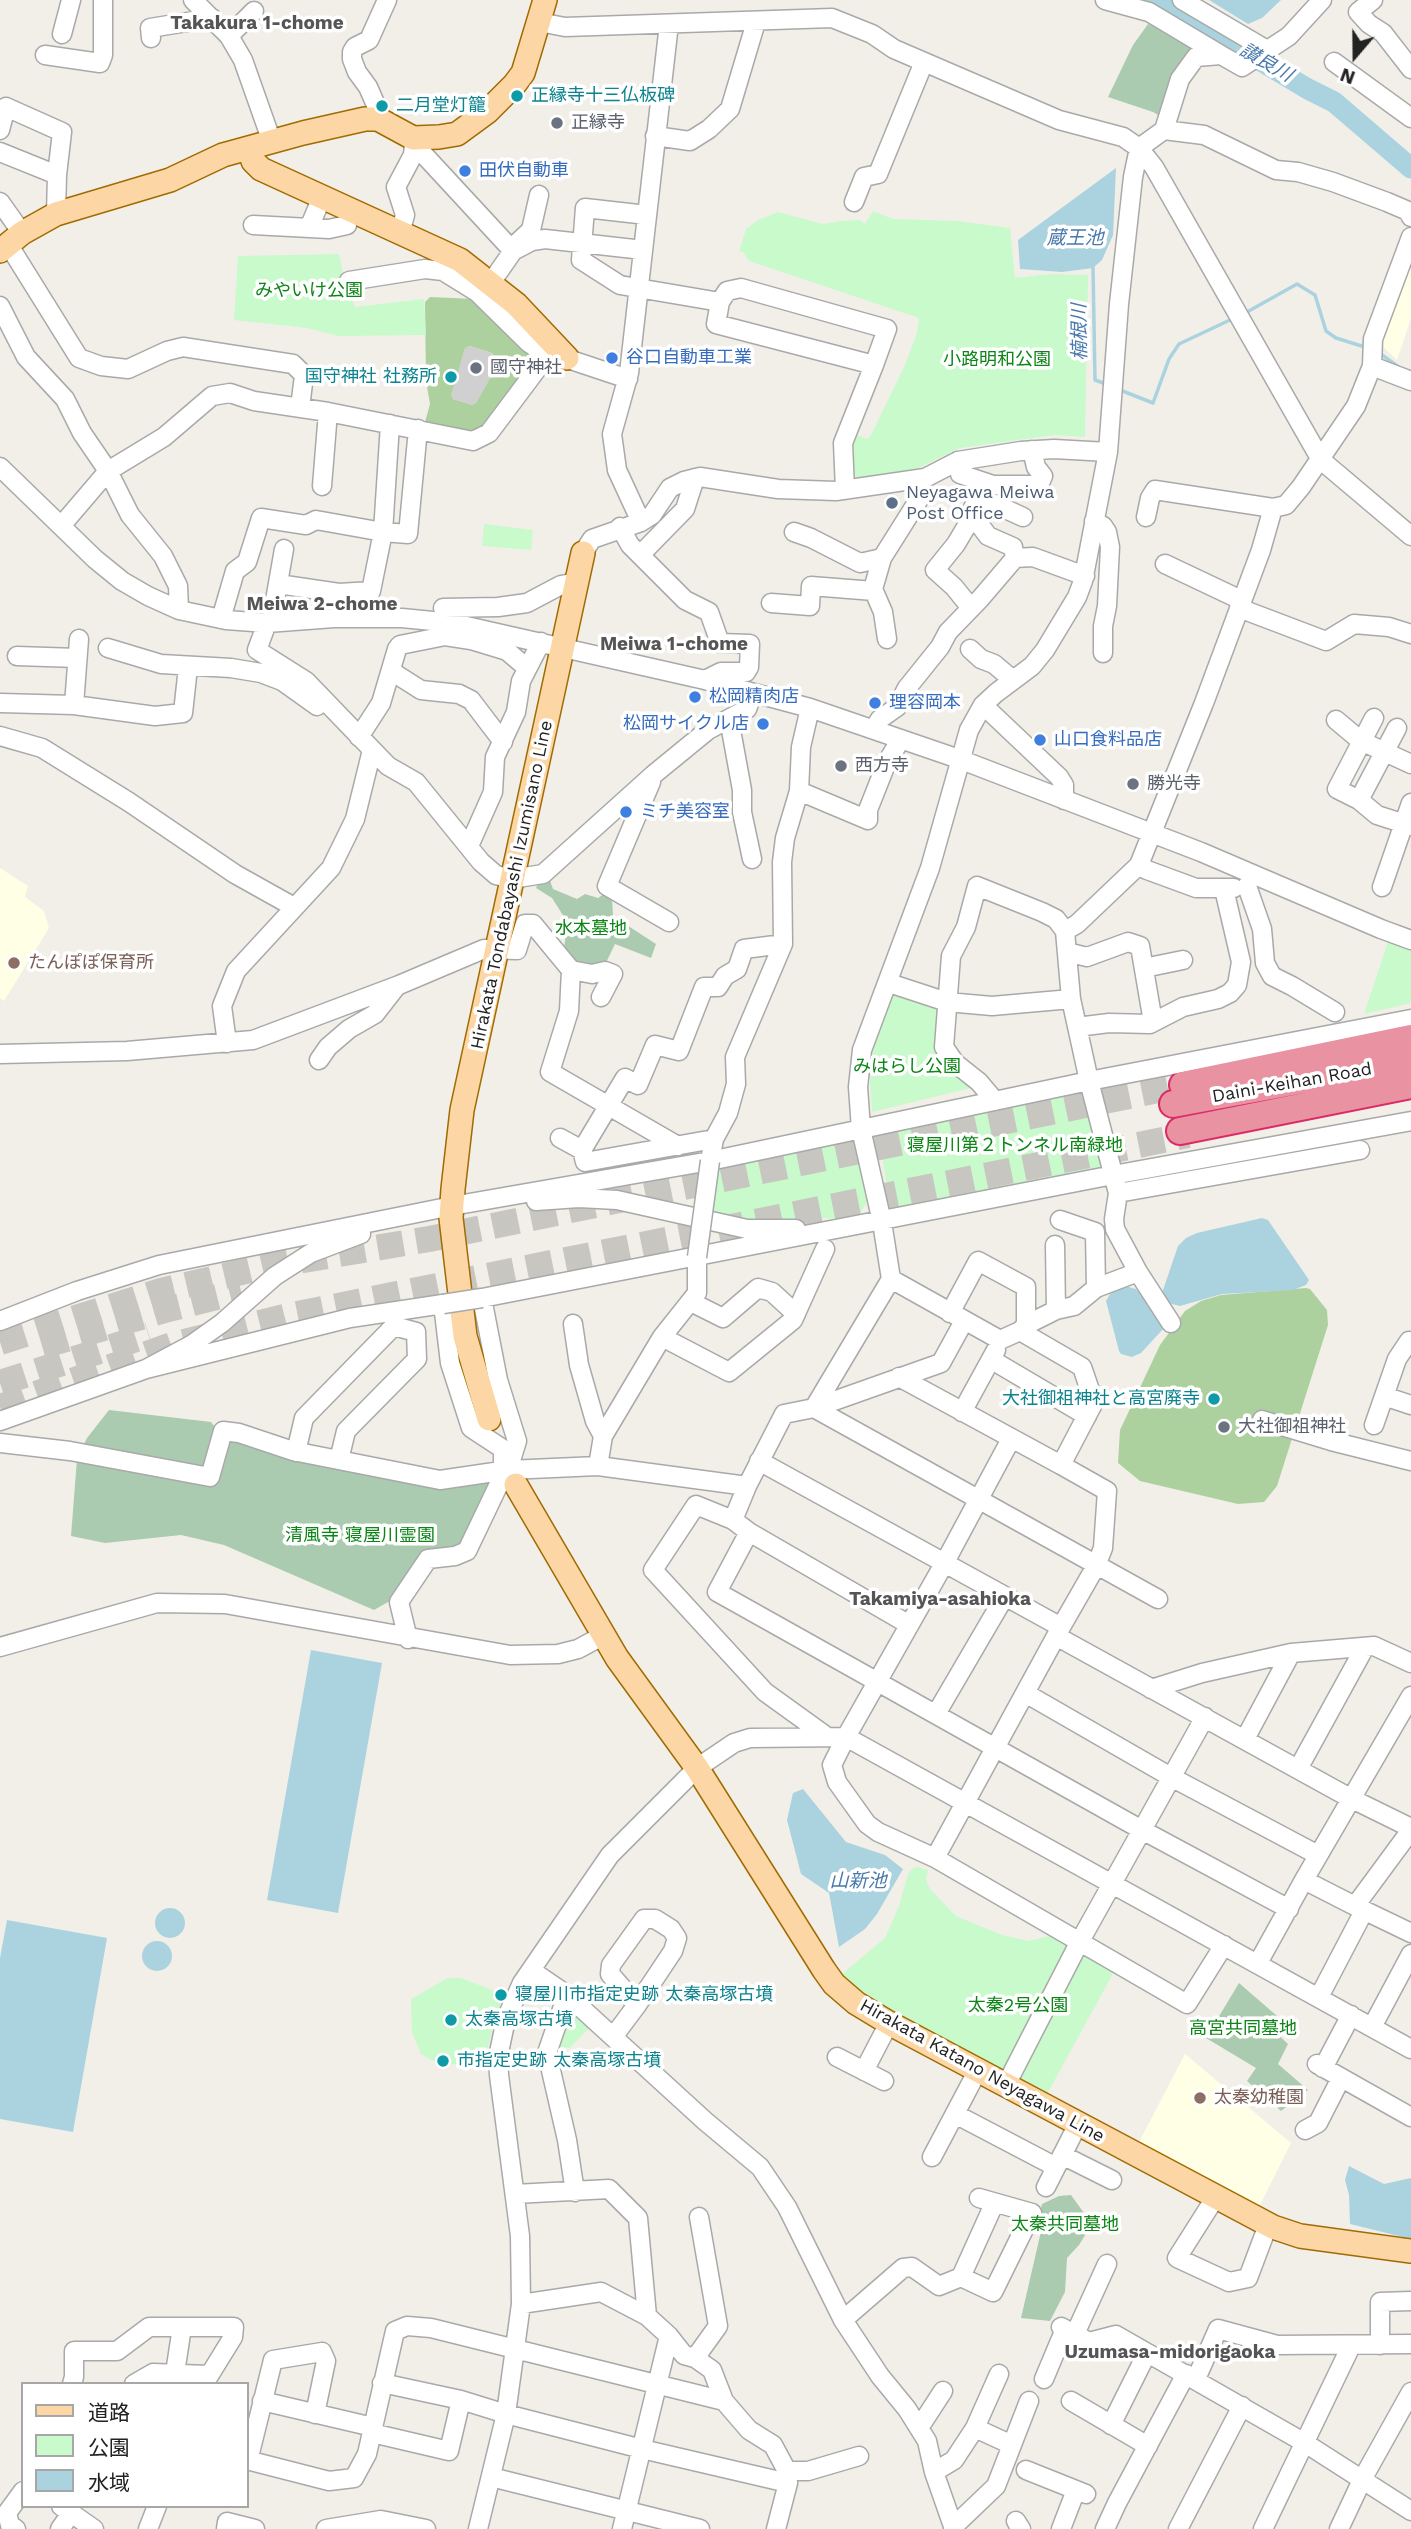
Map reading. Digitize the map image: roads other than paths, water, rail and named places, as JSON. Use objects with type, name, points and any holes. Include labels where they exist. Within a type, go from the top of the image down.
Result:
[{"type":"highway","name":"Daini-Keihan Road","points":[[1411,1038],[1176,1095],[1411,1060]]},
{"type":"highway","name":"Daini-Keihan Road","points":[[1411,1085],[1184,1133],[1411,1094]]},
{"type":"main road","points":[[10,242],[56,214],[170,180],[223,155],[365,119],[378,119],[414,141],[457,134],[487,112],[523,74],[543,6]]},
{"type":"main road","points":[[249,148],[253,161],[261,169],[460,260],[489,280],[516,304],[558,355]]},
{"type":"main road","name":"Hirakata Tondabayashi Izumisano Line","points":[[451,1212],[462,1110],[583,553]]},
{"type":"main road","points":[[451,1212],[465,1336],[489,1419]]},
{"type":"main road","name":"Hirakata Katano Neyagawa Line","points":[[512,1478],[617,1658],[697,1768],[824,1970],[834,1984],[856,2003],[1268,2225],[1300,2236],[1411,2251]]},
{"type":"street","points":[[62,34],[71,0]]},
{"type":"street","points":[[45,55],[100,63],[103,55],[103,0]]},
{"type":"street","points":[[193,0],[229,36],[243,60],[272,142]]},
{"type":"street","points":[[378,119],[379,112],[368,87],[357,72],[352,52],[355,47],[369,40],[387,0]]},
{"type":"street","points":[[1105,0],[1149,12],[1241,67],[1289,36],[1322,0]]},
{"type":"street","points":[[1182,0],[1266,51]]},
{"type":"street","points":[[1373,0],[1358,12],[1369,24],[1383,33],[1411,69]]},
{"type":"street","points":[[543,6],[565,27],[832,18],[872,34],[887,46],[1059,120],[1111,132],[1139,148],[1154,167],[1321,460],[1411,536]]},
{"type":"street","points":[[229,36],[254,11]]},
{"type":"street","points":[[151,38],[150,28],[212,18]]},
{"type":"street","points":[[655,136],[690,141],[709,129],[730,109],[756,22]]},
{"type":"street","points":[[641,522],[617,470],[612,434],[628,379],[669,24]]},
{"type":"street","points":[[814,1408],[891,1279],[882,1222],[861,1129],[858,1087],[862,1050],[930,868],[969,730],[983,705],[1032,666],[1045,650],[1077,597],[1085,576],[1108,453],[1119,304],[1133,177],[1139,148],[1164,130],[1180,79],[1196,57],[1222,55]]},
{"type":"street","points":[[854,202],[864,177],[878,174],[924,62]]},
{"type":"street","points":[[1334,62],[1411,118]]},
{"type":"street","points":[[0,130],[6,107],[62,132],[56,214]]},
{"type":"street","points":[[1164,130],[1204,135],[1276,170],[1298,172],[1333,182],[1410,209]]},
{"type":"street","points":[[400,233],[405,215],[396,187],[413,155],[414,141]]},
{"type":"street","points":[[414,141],[512,250]]},
{"type":"street","points":[[0,152],[57,174]]},
{"type":"street","points":[[486,284],[512,250],[528,235],[540,195]]},
{"type":"street","points":[[309,228],[322,197]]},
{"type":"street","points":[[0,202],[10,242],[79,358],[101,366],[128,369],[167,351],[183,347],[293,364],[304,375],[300,408]]},
{"type":"street","points":[[647,215],[585,208],[581,260],[620,285],[720,302]]},
{"type":"street","points":[[253,225],[329,229],[347,225]]},
{"type":"street","points":[[1146,517],[1150,498],[1155,490],[1273,508],[1286,506],[1321,460],[1356,406],[1372,366],[1373,339],[1411,237]]},
{"type":"street","points":[[512,250],[532,241],[545,239],[643,250]]},
{"type":"street","points":[[349,281],[425,268],[486,284],[529,342],[628,379]]},
{"type":"street","points":[[845,490],[842,443],[874,365],[887,328],[741,288],[727,291],[720,302],[716,324],[874,365]]},
{"type":"street","points":[[0,306],[26,357],[65,399],[82,433],[108,471],[130,515],[163,556],[178,586],[179,610]]},
{"type":"street","points":[[61,526],[108,471],[164,437],[212,396],[220,393],[473,441],[489,433],[558,355]]},
{"type":"street","points":[[1372,366],[1411,381]]},
{"type":"street","points":[[322,486],[328,412]]},
{"type":"street","points":[[278,584],[339,593],[371,591],[383,532],[390,424]]},
{"type":"street","points":[[221,619],[235,571],[247,562],[261,518],[306,525],[316,520],[408,534],[418,429]]},
{"type":"street","points":[[583,553],[592,539],[620,527],[641,522],[652,515],[670,488],[695,478],[713,478],[778,489],[845,490],[919,479],[958,461],[1032,450],[1108,453]]},
{"type":"street","points":[[971,608],[954,587],[935,570],[956,544],[979,498],[1039,485],[1043,476],[1036,467],[1032,450]]},
{"type":"street","points":[[958,461],[960,474],[993,493],[1023,517]]},
{"type":"street","points":[[0,467],[122,581],[179,610],[221,619],[269,623],[334,618],[402,618],[453,623],[705,680],[810,708],[959,759],[1153,834],[1250,880],[1411,940]]},
{"type":"street","points":[[641,554],[685,509],[695,478]]},
{"type":"street","points":[[887,639],[883,612],[874,591],[882,558],[921,496],[919,479]]},
{"type":"street","points":[[1065,931],[1077,925],[1139,865],[1261,550],[1273,508]]},
{"type":"street","points":[[1094,521],[1107,532],[1110,547],[1107,606],[1102,626],[1103,653]]},
{"type":"street","points":[[969,522],[979,524],[988,536],[1013,547],[1015,558]]},
{"type":"street","points":[[620,527],[630,545],[685,600],[709,612],[720,643],[750,644],[749,667],[746,672],[721,672],[705,680]]},
{"type":"street","points":[[794,532],[820,542],[860,564],[882,558]]},
{"type":"street","points":[[284,549],[269,623],[257,650],[306,681],[388,766],[416,782],[481,862],[496,875],[512,879],[543,874],[653,775],[708,730],[747,709],[753,693]]},
{"type":"street","points":[[874,729],[880,719],[897,707],[907,688],[940,647],[948,632],[1015,558],[1033,557],[1085,576]]},
{"type":"street","points":[[1165,564],[1240,604],[1326,641],[1354,624],[1389,627],[1411,634]]},
{"type":"street","points":[[443,608],[498,607],[527,603],[561,585],[577,582]]},
{"type":"street","points":[[771,603],[810,606],[810,586],[874,591]]},
{"type":"street","points":[[358,736],[381,703],[397,649],[401,645],[445,636],[471,640],[507,651],[527,668]]},
{"type":"street","points":[[74,705],[79,639]]},
{"type":"street","points":[[469,846],[493,792],[493,766],[516,712],[521,681],[541,642]]},
{"type":"street","points":[[108,649],[161,664],[231,668],[261,673],[302,693],[340,726],[358,736]]},
{"type":"street","points":[[970,649],[1013,680]]},
{"type":"street","points":[[17,656],[77,658]]},
{"type":"street","points":[[0,703],[74,705],[155,716],[183,713],[188,667]]},
{"type":"street","points":[[391,671],[421,690],[459,694],[471,700],[503,742]]},
{"type":"street","points":[[983,705],[1059,777],[1064,785],[1064,800]]},
{"type":"street","points":[[598,1466],[603,1436],[662,1337],[697,1293],[697,1257],[714,1139],[728,1113],[736,1084],[735,1057],[783,944],[782,862],[785,838],[799,791],[801,747],[810,708]]},
{"type":"street","points":[[1374,718],[1336,789],[1359,800],[1377,815],[1407,825]]},
{"type":"street","points":[[729,719],[742,790],[742,812],[752,859]]},
{"type":"street","points":[[1336,720],[1362,741],[1411,764]]},
{"type":"street","points":[[1359,800],[1396,728]]},
{"type":"street","points":[[0,736],[42,748],[129,802],[234,874],[294,907]]},
{"type":"street","points":[[799,791],[868,820],[868,810],[887,762],[901,739]]},
{"type":"street","points":[[227,1043],[222,1006],[236,971],[331,868],[355,819],[372,750]]},
{"type":"street","points":[[653,775],[607,886],[669,922]]},
{"type":"street","points":[[1382,887],[1407,825],[1411,803]]},
{"type":"street","points":[[1139,865],[1196,888],[1224,889],[1250,880]]},
{"type":"street","points":[[1250,880],[1262,929],[1265,963],[1272,976],[1335,1012]]},
{"type":"street","points":[[995,1101],[979,1082],[955,1063],[944,1047],[951,956],[966,927],[977,886],[1049,915],[1056,919],[1065,931],[1071,999],[1116,1184],[1115,1230],[1171,1323]]},
{"type":"street","points":[[1077,1027],[1153,1022],[1183,1007],[1230,993],[1237,985],[1241,962],[1224,889]]},
{"type":"street","points":[[0,1054],[127,1051],[253,1040],[399,985],[484,948],[517,950],[525,924],[533,925],[571,970],[592,974],[605,971],[613,974],[601,997]]},
{"type":"street","points":[[1067,952],[1087,957],[1129,942],[1140,946],[1153,1022]]},
{"type":"street","points":[[714,1139],[585,1161],[582,1150],[625,1077],[638,1085],[655,1045],[679,1051],[704,987],[719,986],[725,976],[737,969],[744,950],[783,944]]},
{"type":"street","points":[[1144,968],[1183,960]]},
{"type":"street","points":[[571,970],[569,1011],[551,1072],[678,1146]]},
{"type":"street","points":[[889,983],[947,1002],[992,1006],[1071,999]]},
{"type":"street","points":[[319,1060],[328,1047],[349,1029],[375,1014],[399,985]]},
{"type":"street","points":[[0,1321],[77,1291],[159,1265],[451,1212],[710,1161],[1089,1081],[1411,1019]]},
{"type":"street","points":[[1116,1184],[1411,1121]]},
{"type":"street","points":[[559,1138],[582,1150]]},
{"type":"street","points":[[0,1421],[146,1369],[350,1318],[443,1304],[697,1257],[827,1240],[882,1222],[1116,1184],[1360,1150]]},
{"type":"street","points":[[146,1369],[191,1345],[222,1323],[275,1276],[311,1253],[358,1235],[451,1212],[534,1201],[579,1198],[617,1200],[747,1229],[827,1240]]},
{"type":"street","points":[[1060,1220],[1095,1232],[1096,1287]]},
{"type":"street","points":[[662,1337],[729,1371],[793,1320],[827,1240]]},
{"type":"street","points":[[1055,1245],[1056,1310]]},
{"type":"street","points":[[733,1520],[747,1486],[784,1414],[814,1408],[941,1363],[978,1261],[1026,1287],[1023,1328]]},
{"type":"street","points":[[962,1412],[992,1360],[1000,1340],[1056,1310],[1074,1306],[1096,1287],[1138,1272]]},
{"type":"street","points":[[891,1279],[1000,1340]]},
{"type":"street","points":[[691,1302],[723,1318],[758,1288],[772,1292],[796,1314]]},
{"type":"street","points":[[482,1297],[498,1380],[517,1441],[512,1478]]},
{"type":"street","points":[[443,1304],[450,1363],[471,1429],[503,1449],[503,1464],[512,1478]]},
{"type":"street","points":[[573,1324],[579,1365],[595,1421],[603,1436]]},
{"type":"street","points":[[296,1452],[304,1418],[394,1326],[416,1332],[417,1359],[346,1431],[339,1460]]},
{"type":"street","points":[[1023,1328],[1082,1367],[1094,1402],[1061,1465]]},
{"type":"street","points":[[1374,1425],[1397,1359],[1409,1341],[1411,1342]]},
{"type":"street","points":[[992,1360],[1087,1416]]},
{"type":"street","points":[[898,1377],[1107,1491],[1103,1548],[1097,1566],[1058,1631],[935,1858]]},
{"type":"street","points":[[1384,1396],[1411,1405]]},
{"type":"street","points":[[814,1408],[1158,1599]]},
{"type":"street","points":[[1262,1420],[1411,1461]]},
{"type":"street","points":[[0,1443],[69,1451],[210,1477],[223,1431],[239,1433],[296,1452],[440,1480],[512,1478],[598,1466],[747,1486]]},
{"type":"street","points":[[1011,1439],[846,1737],[832,1765],[838,1783],[867,1824],[878,1832],[935,1858],[1187,2004],[1224,1945]]},
{"type":"street","points":[[760,1461],[1005,1596],[1151,1689],[1411,1829],[1359,1909],[1318,1997]]},
{"type":"street","points":[[408,1639],[399,1602],[428,1559],[455,1556],[467,1551],[499,1484],[512,1478]]},
{"type":"street","points":[[826,1736],[765,1692],[653,1570],[696,1505],[733,1520],[748,1532],[908,1623]]},
{"type":"street","points":[[698,1619],[717,1592],[748,1532]]},
{"type":"street","points":[[717,1592],[1142,1830],[1289,1909]]},
{"type":"street","points":[[936,1714],[1005,1596]]},
{"type":"street","points":[[0,1647],[157,1602],[225,1604],[408,1639],[510,1655],[558,1654],[578,1649],[604,1635]]},
{"type":"street","points":[[1151,1689],[1202,1673],[1291,1653],[1374,1646],[1410,1661]]},
{"type":"street","points":[[1298,1769],[1365,1647]]},
{"type":"street","points":[[1245,1739],[1291,1653]]},
{"type":"street","points":[[1026,1693],[1171,1777],[1318,1855]]},
{"type":"street","points":[[1258,1964],[1350,1798],[1411,1696]]},
{"type":"street","points":[[1006,2085],[1080,1941],[1205,1717]]},
{"type":"street","points":[[478,2529],[506,2414],[521,2304],[520,2236],[498,2057],[506,2019],[522,1983],[611,1856],[697,1768],[734,1743],[750,1738],[846,1737],[1411,2049]]},
{"type":"street","points":[[1304,1880],[1411,1933]]},
{"type":"street","points":[[612,2037],[637,2006],[673,1951],[677,1938],[671,1929],[655,1919],[643,1919],[611,1965],[610,1974],[637,2006]]},
{"type":"street","points":[[1373,2027],[1409,1961]]},
{"type":"street","points":[[531,1971],[567,1995],[760,2168],[787,2207],[843,2320],[927,2441],[934,2472],[954,2528],[996,2486],[1029,2401]]},
{"type":"street","points":[[567,1995],[547,2053],[567,2140],[575,2192]]},
{"type":"street","points":[[1351,2015],[1320,2066],[1411,2117]]},
{"type":"street","points":[[864,2071],[889,2023]]},
{"type":"street","points":[[837,2057],[884,2081]]},
{"type":"street","points":[[932,2157],[978,2070]]},
{"type":"street","points":[[1305,2130],[1318,2123],[1341,2078]]},
{"type":"street","points":[[955,2114],[1059,2161],[1112,2180]]},
{"type":"street","points":[[1046,2187],[1078,2124]]},
{"type":"street","points":[[515,2194],[609,2189],[638,2218],[647,2316]]},
{"type":"street","points":[[1215,2198],[1177,2258],[1229,2282],[1248,2278],[1268,2225]]},
{"type":"street","points":[[843,2320],[903,2268],[912,2267],[939,2286],[961,2277],[993,2292],[1032,2213],[986,2201],[961,2277]]},
{"type":"street","points":[[695,2358],[718,2326],[699,2217]]},
{"type":"street","points":[[1044,2379],[1067,2330],[1107,2264]]},
{"type":"street","points":[[521,2304],[601,2292],[647,2316],[669,2336],[684,2355],[695,2358],[712,2371],[724,2401],[749,2430],[773,2445],[788,2477],[776,2529]]},
{"type":"street","points":[[1380,2345],[1380,2302],[1411,2301]]},
{"type":"street","points":[[73,2382],[74,2351],[117,2351],[149,2327],[234,2326],[233,2337],[207,2379],[153,2372],[137,2382]]},
{"type":"street","points":[[248,2461],[329,2481],[354,2478],[367,2454],[395,2331],[407,2326],[431,2328],[724,2401]]},
{"type":"street","points":[[175,2374],[182,2327]]},
{"type":"street","points":[[1105,2529],[1148,2446],[1218,2329],[1277,2345],[1411,2344]]},
{"type":"street","points":[[1067,2330],[1089,2342],[1116,2335],[1305,2443],[1411,2511]]},
{"type":"street","points":[[622,2529],[669,2336]]},
{"type":"street","points":[[1263,2529],[1351,2346]]},
{"type":"street","points":[[248,2457],[273,2360],[322,2352],[326,2361],[315,2414]]},
{"type":"street","points":[[1111,2425],[1147,2353]]},
{"type":"street","points":[[934,2472],[954,2460],[975,2428],[999,2374]]},
{"type":"street","points":[[382,2384],[461,2400],[642,2449],[788,2477],[859,2456]]},
{"type":"street","points":[[919,2427],[943,2391]]},
{"type":"street","points":[[1339,2529],[1363,2478],[1411,2392]]},
{"type":"street","points":[[262,2401],[449,2451],[461,2400]]},
{"type":"street","points":[[1070,2401],[1148,2446]]},
{"type":"street","points":[[1178,2529],[1242,2406]]},
{"type":"street","points":[[975,2428],[1012,2445]]},
{"type":"street","points":[[1026,2470],[1081,2492],[1061,2529]]},
{"type":"street","points":[[491,2477],[700,2529]]},
{"type":"street","points":[[16,2529],[10,2525],[7,2513],[21,2494]]},
{"type":"street","points":[[148,2529],[155,2508]]},
{"type":"street","points":[[60,2529],[66,2510],[94,2529]]},
{"type":"street","points":[[226,2529],[227,2522],[254,2529]]},
{"type":"street","points":[[326,2529],[380,2524],[426,2529]]},
{"type":"water","points":[[1209,0],[1281,0],[1262,18],[1248,24]]},
{"type":"water","name":"蔵王池","points":[[1116,168],[1113,235],[1102,260],[1093,268],[1062,272],[1020,269],[1018,240]]},
{"type":"water","points":[[1262,1218],[1268,1220],[1309,1280],[1306,1285],[1293,1290],[1222,1294],[1180,1306],[1168,1303],[1161,1296],[1178,1246],[1186,1238]]},
{"type":"water","points":[[1125,1286],[1136,1289],[1156,1311],[1164,1328],[1141,1353],[1132,1357],[1119,1351],[1106,1301],[1110,1294]]},
{"type":"water","points":[[311,1650],[382,1663],[338,1913],[267,1900]]},
{"type":"water","name":"山新池","points":[[803,1789],[846,1842],[885,1855],[903,1869],[877,1914],[865,1929],[839,1947],[829,1893],[801,1874],[787,1820],[793,1793]]},
{"type":"water","points":[[170,1908],[181,1912],[185,1923],[181,1934],[170,1938],[159,1934],[155,1923],[159,1912]]},
{"type":"water","points":[[7,1920],[107,1938],[73,2132],[0,2119],[0,1958]]},
{"type":"water","points":[[157,1941],[167,1946],[172,1956],[167,1966],[157,1971],[147,1966],[142,1956],[147,1946]]},
{"type":"water","points":[[1349,2166],[1384,2184],[1411,2178],[1411,2239],[1350,2224],[1349,2195],[1345,2180]]},
{"type":"waterway","name":"讃良川","points":[[1144,0],[1207,29],[1334,102],[1411,168]]},
{"type":"waterway","name":"楠根川","points":[[1093,268],[1095,380],[1106,384]]},
{"type":"waterway","name":"楠根川","points":[[1247,312],[1297,284],[1315,295],[1326,331],[1336,338],[1368,348]]},
{"type":"waterway","name":"楠根川","points":[[1120,390],[1153,403],[1169,359],[1179,344],[1230,320]]},
{"type":"waterway","name":"楠根川","points":[[1378,352],[1400,368]]},
{"type":"tunnel","points":[[0,1342],[161,1291],[267,1266],[429,1239],[1178,1086]]},
{"type":"tunnel","points":[[0,1407],[172,1345],[288,1316],[1188,1135]]},
{"type":"tunnel","points":[[42,1346],[241,1291]]},
{"type":"tunnel","points":[[0,1383],[149,1335]]},
{"type":"place","name":"正縁寺十三仏板碑","points":[[517,96]]},
{"type":"place","name":"二月堂灯籠","points":[[382,106]]},
{"type":"place","name":"正縁寺","points":[[557,123]]},
{"type":"place","name":"田伏自動車","points":[[465,171]]},
{"type":"place","name":"谷口自動車工業","points":[[612,358]]},
{"type":"place","name":"國守神社","points":[[476,368]]},
{"type":"place","name":"国守神社 社務所","points":[[451,377]]},
{"type":"place","name":"Neyagawa Meiwa Post Office","points":[[892,503]]},
{"type":"place","name":"松岡精肉店","points":[[695,697]]},
{"type":"place","name":"理容岡本","points":[[875,703]]},
{"type":"place","name":"松岡サイクル店","points":[[763,724]]},
{"type":"place","name":"山口食料品店","points":[[1040,740]]},
{"type":"place","name":"西方寺","points":[[841,766]]},
{"type":"place","name":"勝光寺","points":[[1133,784]]},
{"type":"place","name":"ミチ美容室","points":[[626,812]]},
{"type":"place","name":"たんぽぽ保育所","points":[[14,963]]},
{"type":"place","name":"大社御祖神社と高宮廃寺","points":[[1214,1399]]},
{"type":"place","name":"大社御祖神社","points":[[1224,1427]]},
{"type":"place","name":"寝屋川市指定史跡 太秦高塚古墳","points":[[501,1995]]},
{"type":"place","name":"太秦高塚古墳","points":[[451,2020]]},
{"type":"place","name":"市指定史跡 太秦高塚古墳","points":[[443,2061]]},
{"type":"place","name":"太秦幼稚園","points":[[1200,2098]]},
{"type":"district","name":"Takakura 1-chome","points":[[257,23]]},
{"type":"district","name":"Meiwa 2-chome","points":[[322,604]]},
{"type":"district","name":"Meiwa 1-chome","points":[[674,644]]},
{"type":"district","name":"Takamiya-asahioka","points":[[940,1599]]},
{"type":"district","name":"Uzumasa-midorigaoka","points":[[1170,2352]]},
{"type":"park label","name":"みやいけ公園","points":[[309,291]]},
{"type":"park label","name":"小路明和公園","points":[[997,360]]},
{"type":"park label","name":"水本墓地","points":[[591,929]]},
{"type":"park label","name":"みはらし公園","points":[[907,1067]]},
{"type":"park label","name":"寝屋川第２トンネル南緑地","points":[[1015,1146]]},
{"type":"park label","name":"清風寺 寝屋川霊園","points":[[360,1536]]},
{"type":"park label","name":"太秦2号公園","points":[[1018,2006]]},
{"type":"park label","name":"高宮共同墓地","points":[[1243,2029]]},
{"type":"park label","name":"太秦共同墓地","points":[[1065,2225]]}]
